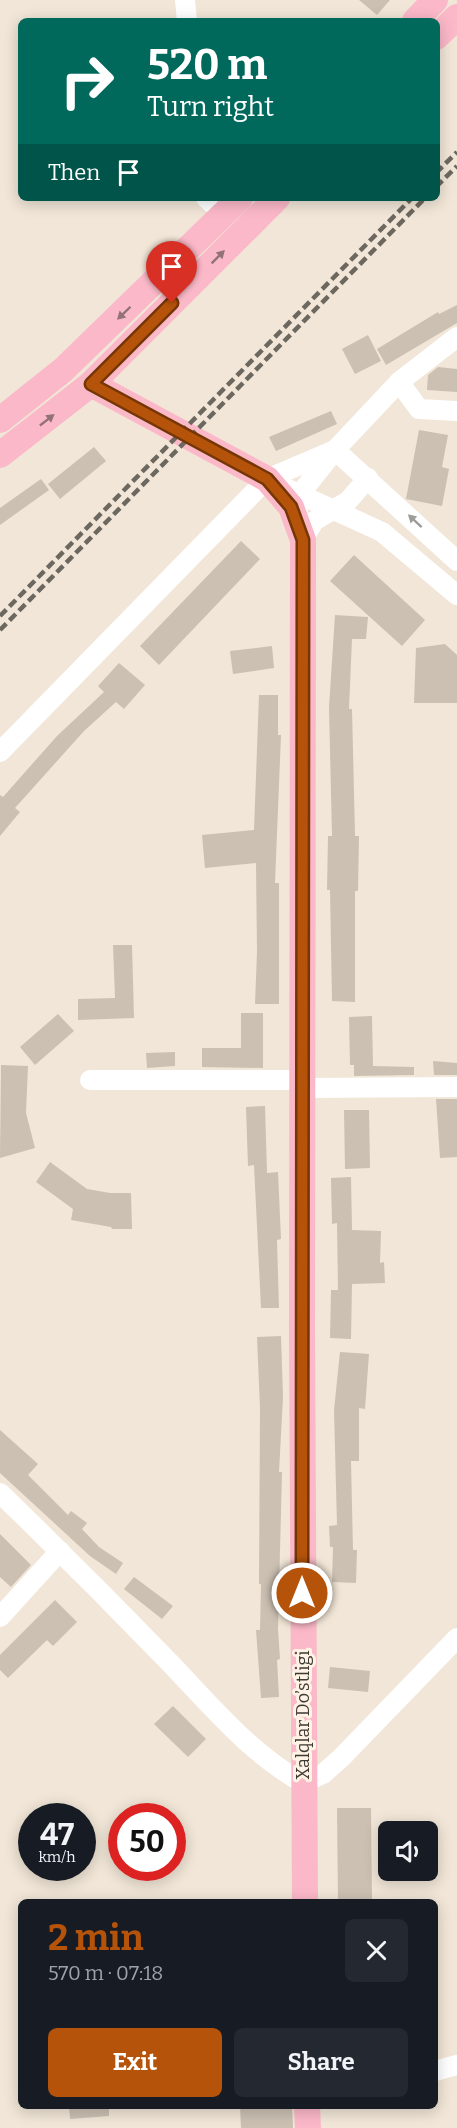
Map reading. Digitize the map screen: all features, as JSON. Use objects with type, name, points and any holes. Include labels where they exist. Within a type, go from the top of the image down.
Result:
[{"type":"main road","points":[[418,18],[435,0]]},
{"type":"main road","points":[[440,33],[457,17]]},
{"type":"main road","points":[[0,455],[91,384],[274,201]]},
{"type":"main road","points":[[0,420],[63,370],[223,204]]},
{"type":"main road","points":[[91,384],[267,479],[300,517]]},
{"type":"main road","name":"Xalqlar Do’stligi","points":[[300,517],[305,1899]]},
{"type":"main road","points":[[307,2109],[308,2128]]},
{"type":"street","points":[[185,0],[187,18]]},
{"type":"street","points":[[300,517],[335,450],[399,382],[457,337]]},
{"type":"street","points":[[399,382],[419,409],[457,411]]},
{"type":"street","points":[[335,450],[457,561]]},
{"type":"street","points":[[0,752],[267,479],[335,450]]},
{"type":"street","points":[[300,517],[314,521],[348,501],[368,478]]},
{"type":"street","points":[[300,517],[334,509],[382,532],[457,595]]},
{"type":"street","points":[[90,1080],[457,1087]]},
{"type":"street","points":[[0,1493],[60,1551],[239,1735],[277,1768],[303,1783],[323,1774],[341,1758],[457,1638]]},
{"type":"street","points":[[0,1617],[60,1551]]},
{"type":"street","points":[[438,2071],[457,2065]]},
{"type":"building","points":[[359,0],[390,0],[377,15]]},
{"type":"building","points":[[457,305],[457,323],[386,365],[377,349],[438,312],[439,314]]},
{"type":"building","points":[[368,335],[381,361],[355,374],[342,349]]},
{"type":"building","points":[[438,367],[457,369],[457,392],[427,390],[428,375]]},
{"type":"building","points":[[331,411],[337,424],[276,451],[269,437]]},
{"type":"building","points":[[419,430],[448,435],[442,467],[449,469],[442,506],[406,499]]},
{"type":"building","points":[[94,447],[106,461],[60,499],[48,484]]},
{"type":"building","points":[[41,479],[49,490],[0,525],[0,508]]},
{"type":"building","points":[[241,541],[260,559],[159,665],[140,646]]},
{"type":"building","points":[[354,555],[425,620],[402,646],[330,581]]},
{"type":"building","points":[[335,615],[368,617],[366,639],[352,639],[349,709],[352,709],[355,836],[359,836],[358,891],[355,891],[355,1002],[332,1001],[330,890],[327,890],[328,836],[332,836],[329,707]]},
{"type":"building","points":[[445,644],[457,655],[457,703],[414,703],[416,648]]},
{"type":"building","points":[[272,646],[274,668],[233,674],[230,651]]},
{"type":"building","points":[[119,663],[145,685],[124,709],[116,702],[84,731],[15,808],[20,812],[0,836],[0,795],[3,797],[57,736],[104,692],[98,686]]},
{"type":"building","points":[[259,695],[278,695],[278,735],[281,735],[275,883],[279,883],[279,1004],[255,1004],[256,863],[205,868],[202,835],[254,830]]},
{"type":"building","points":[[113,945],[132,945],[134,1018],[78,1020],[78,999],[115,998]]},
{"type":"building","points":[[241,1013],[263,1013],[263,1068],[202,1067],[202,1048],[241,1048]]},
{"type":"building","points":[[58,1014],[74,1031],[35,1065],[20,1047]]},
{"type":"building","points":[[372,1016],[373,1066],[414,1067],[414,1075],[354,1076],[354,1065],[350,1065],[349,1017]]},
{"type":"building","points":[[175,1052],[175,1066],[147,1068],[146,1053]]},
{"type":"building","points":[[433,1061],[457,1063],[457,1075],[434,1075]]},
{"type":"building","points":[[1,1065],[28,1066],[26,1113],[35,1148],[0,1158]]},
{"type":"building","points":[[436,1099],[457,1099],[457,1157],[440,1158]]},
{"type":"building","points":[[265,1106],[267,1173],[278,1172],[281,1239],[277,1240],[279,1308],[261,1308],[254,1165],[248,1166],[246,1107]]},
{"type":"building","points":[[344,1110],[369,1110],[370,1168],[345,1169]]},
{"type":"building","points":[[50,1162],[87,1189],[110,1193],[131,1193],[132,1229],[112,1229],[71,1220],[73,1209],[36,1182]]},
{"type":"building","points":[[351,1177],[352,1230],[381,1231],[380,1263],[384,1262],[385,1283],[352,1284],[351,1339],[330,1338],[331,1290],[338,1290],[337,1223],[332,1224],[331,1178]]},
{"type":"building","points":[[281,1336],[283,1397],[279,1472],[282,1472],[278,1629],[280,1659],[277,1660],[279,1697],[261,1698],[256,1630],[260,1630],[261,1584],[259,1584],[260,1408],[257,1337]]},
{"type":"building","points":[[340,1352],[369,1354],[365,1409],[359,1408],[359,1461],[351,1461],[353,1550],[357,1550],[356,1583],[332,1582],[333,1547],[330,1547],[329,1526],[337,1525],[334,1410]]},
{"type":"building","points":[[0,1430],[38,1464],[28,1475],[68,1515],[71,1511],[87,1523],[82,1529],[99,1547],[123,1563],[116,1574],[90,1556],[0,1473]]},
{"type":"building","points":[[0,1534],[31,1565],[11,1587],[0,1577]]},
{"type":"building","points":[[134,1577],[173,1606],[162,1619],[124,1589]]},
{"type":"building","points":[[55,1600],[77,1622],[53,1646],[47,1640],[8,1678],[0,1670],[0,1655]]},
{"type":"building","points":[[330,1667],[370,1671],[368,1692],[328,1688]]},
{"type":"building","points":[[173,1706],[206,1739],[188,1757],[154,1724]]},
{"type":"building","points":[[337,1808],[371,1808],[372,1899],[338,1899]]},
{"type":"building","points":[[69,2109],[109,2109],[109,2116],[70,2119]]},
{"type":"building","points":[[240,2109],[292,2109],[293,2128],[241,2128]]},
{"type":"railway","points":[[440,169],[457,152]]},
{"type":"railway","points":[[440,183],[457,166]]},
{"type":"railway","points":[[0,616],[409,201]]},
{"type":"railway","points":[[0,630],[422,201]]},
{"type":"route","points":[[172,303],[91,384],[267,479],[291,507],[301,528],[303,540],[302,1593]]}]
